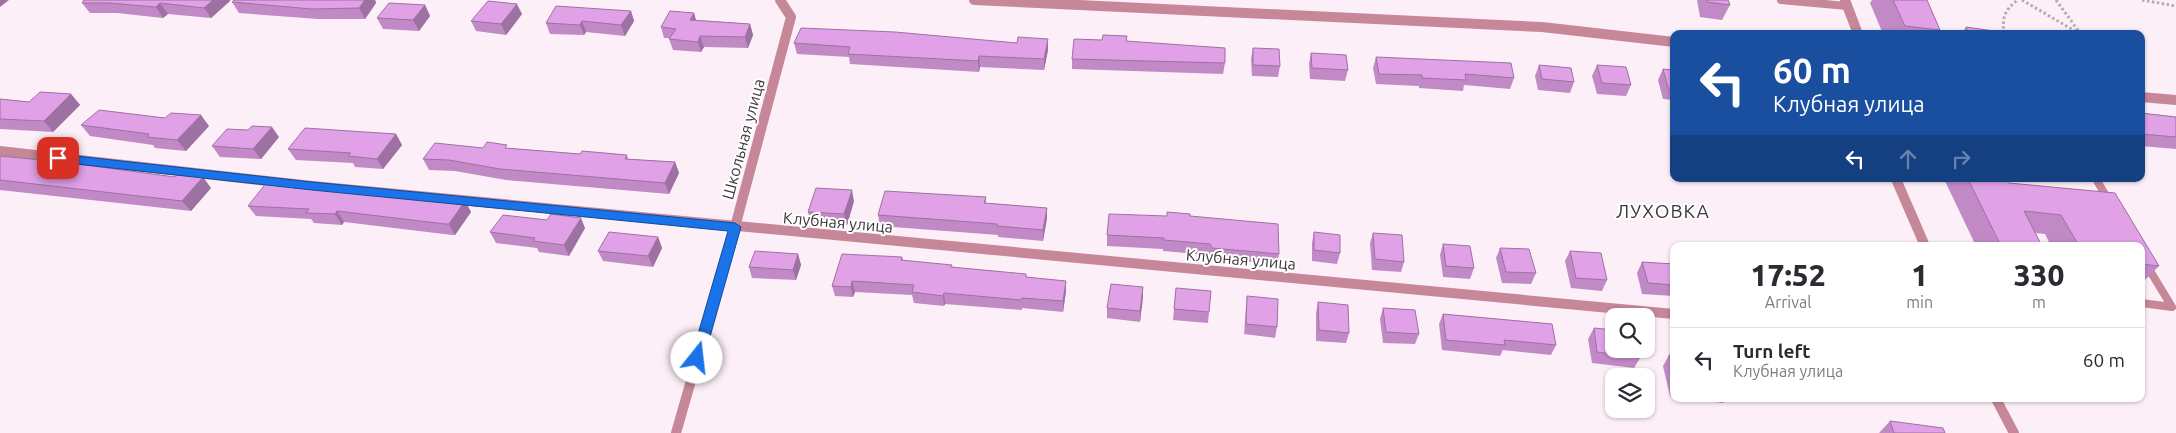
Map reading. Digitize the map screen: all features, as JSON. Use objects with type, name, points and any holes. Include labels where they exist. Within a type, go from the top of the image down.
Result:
[{"type":"street","name":"Школьная улица","points":[[676,433],[735,227],[791,17],[780,0]]},
{"type":"street","points":[[974,0],[1542,27],[1670,42]]},
{"type":"street","points":[[1846,3],[1856,30]]},
{"type":"street","points":[[2145,97],[2176,100]]},
{"type":"street","name":"Клубная улица","points":[[0,151],[312,186],[1670,314]]},
{"type":"street","points":[[1897,182],[1923,242]]},
{"type":"street","points":[[1998,402],[2014,433]]},
{"type":"lane","points":[[1782,0],[1846,3]]},
{"type":"lane","points":[[2098,182],[2116,212]]},
{"type":"lane","points":[[2145,262],[2174,307]]},
{"type":"lane","points":[[2145,303],[2174,307]]},
{"type":"path","points":[[2003,30],[2002,20],[2011,5],[2018,0]]},
{"type":"path","points":[[2022,0],[2072,30]]},
{"type":"path","points":[[2056,0],[2077,30]]},
{"type":"path","points":[[2142,0],[2176,6]]},
{"type":"path","points":[[2168,0],[2172,5]]},
{"type":"building","points":[[84,0],[213,0],[204,8],[160,3],[156,7],[82,3]]},
{"type":"building","points":[[234,0],[365,0],[359,8],[312,9],[232,2]]},
{"type":"building","points":[[1707,0],[1728,0],[1730,5],[1707,2]]},
{"type":"building","points":[[1893,0],[1927,0],[1940,30],[1905,26]]},
{"type":"building","points":[[488,1],[517,4],[501,24],[471,21]]},
{"type":"building","points":[[389,3],[425,5],[413,20],[377,18]]},
{"type":"building","points":[[556,6],[631,11],[621,25],[582,21],[580,25],[546,23]]},
{"type":"building","points":[[670,11],[694,13],[690,20],[750,24],[745,37],[700,36],[698,42],[669,39],[676,29],[661,27]]},
{"type":"building","points":[[1966,27],[1987,30],[1967,30]]},
{"type":"building","points":[[801,28],[895,32],[1017,43],[1018,37],[1048,39],[1044,59],[979,56],[978,61],[848,54],[850,47],[794,43]]},
{"type":"building","points":[[1103,35],[1127,36],[1126,41],[1225,48],[1225,63],[1072,59],[1074,39],[1102,40]]},
{"type":"building","points":[[1253,48],[1279,49],[1280,66],[1253,65]]},
{"type":"building","points":[[1311,53],[1346,55],[1348,70],[1312,68]]},
{"type":"building","points":[[1376,57],[1511,63],[1514,78],[1465,74],[1466,80],[1422,78],[1422,75],[1379,74]]},
{"type":"building","points":[[1539,65],[1571,68],[1574,82],[1542,79]]},
{"type":"building","points":[[1597,65],[1626,67],[1631,85],[1602,83]]},
{"type":"building","points":[[1663,69],[1670,70],[1670,88],[1668,88]]},
{"type":"building","points":[[40,92],[71,94],[44,121],[0,119],[0,99],[29,102]]},
{"type":"building","points":[[99,110],[165,118],[171,113],[201,115],[177,140],[147,137],[149,134],[81,125]]},
{"type":"building","points":[[2145,113],[2176,117],[2176,137],[2145,134]]},
{"type":"building","points":[[252,126],[272,127],[253,149],[212,146],[227,129],[248,130]]},
{"type":"building","points":[[305,128],[396,134],[377,159],[348,156],[351,153],[288,149]]},
{"type":"building","points":[[487,142],[507,145],[505,148],[580,154],[582,151],[627,155],[625,159],[675,162],[665,183],[500,169],[449,160],[423,159],[435,143],[483,148]]},
{"type":"building","points":[[1,156],[175,177],[177,175],[203,177],[182,201],[0,180]]},
{"type":"building","points":[[267,182],[298,183],[294,188],[465,201],[449,224],[337,211],[335,214],[306,213],[309,209],[248,206]]},
{"type":"building","points":[[1969,182],[2008,182],[2115,193],[2145,242],[2077,242],[2061,215],[2024,211],[2040,242],[1999,242]]},
{"type":"building","points":[[816,188],[852,190],[844,214],[808,212]]},
{"type":"building","points":[[885,191],[986,197],[984,203],[1047,208],[1043,230],[997,226],[997,224],[878,215]]},
{"type":"building","points":[[1167,212],[1190,214],[1190,216],[1278,224],[1279,254],[1212,248],[1210,244],[1164,240],[1164,238],[1107,235],[1109,214],[1167,216]]},
{"type":"building","points":[[551,214],[581,218],[564,245],[533,241],[535,238],[490,232],[503,215],[547,220]]},
{"type":"building","points":[[609,232],[658,237],[648,256],[598,251]]},
{"type":"building","points":[[1314,232],[1340,235],[1340,253],[1314,250]]},
{"type":"building","points":[[1373,233],[1402,235],[1404,262],[1375,259]]},
{"type":"building","points":[[2145,243],[2159,266],[2145,264]]},
{"type":"building","points":[[1443,244],[1470,246],[1474,268],[1446,266]]},
{"type":"building","points":[[1500,248],[1529,249],[1536,273],[1506,272]]},
{"type":"building","points":[[755,251],[798,254],[793,270],[749,267]]},
{"type":"building","points":[[1570,251],[1601,253],[1607,280],[1576,278]]},
{"type":"building","points":[[842,254],[902,257],[901,260],[1026,274],[1026,277],[1066,281],[1063,301],[1022,298],[1021,300],[944,293],[943,296],[912,292],[914,285],[852,281],[851,287],[832,286]]},
{"type":"building","points":[[1642,262],[1670,264],[1670,285],[1648,283]]},
{"type":"building","points":[[1111,284],[1143,287],[1140,311],[1107,308]]},
{"type":"building","points":[[1176,288],[1211,291],[1209,312],[1174,309]]},
{"type":"building","points":[[1247,296],[1278,299],[1277,327],[1246,324]]},
{"type":"building","points":[[1318,302],[1348,305],[1349,333],[1319,330]]},
{"type":"building","points":[[1383,308],[1415,310],[1419,334],[1386,332]]},
{"type":"building","points":[[1443,314],[1552,324],[1556,345],[1504,340],[1505,345],[1446,340]]},
{"type":"building","points":[[1594,328],[1605,329],[1605,353],[1597,352]]},
{"type":"building","points":[[1890,421],[1943,428],[1945,433],[1894,433]]},
{"type":"district","name":"ЛУХОВКА","points":[[1663,211]]},
{"type":"route","points":[[58,158],[312,186],[735,227],[697,358]]}]
